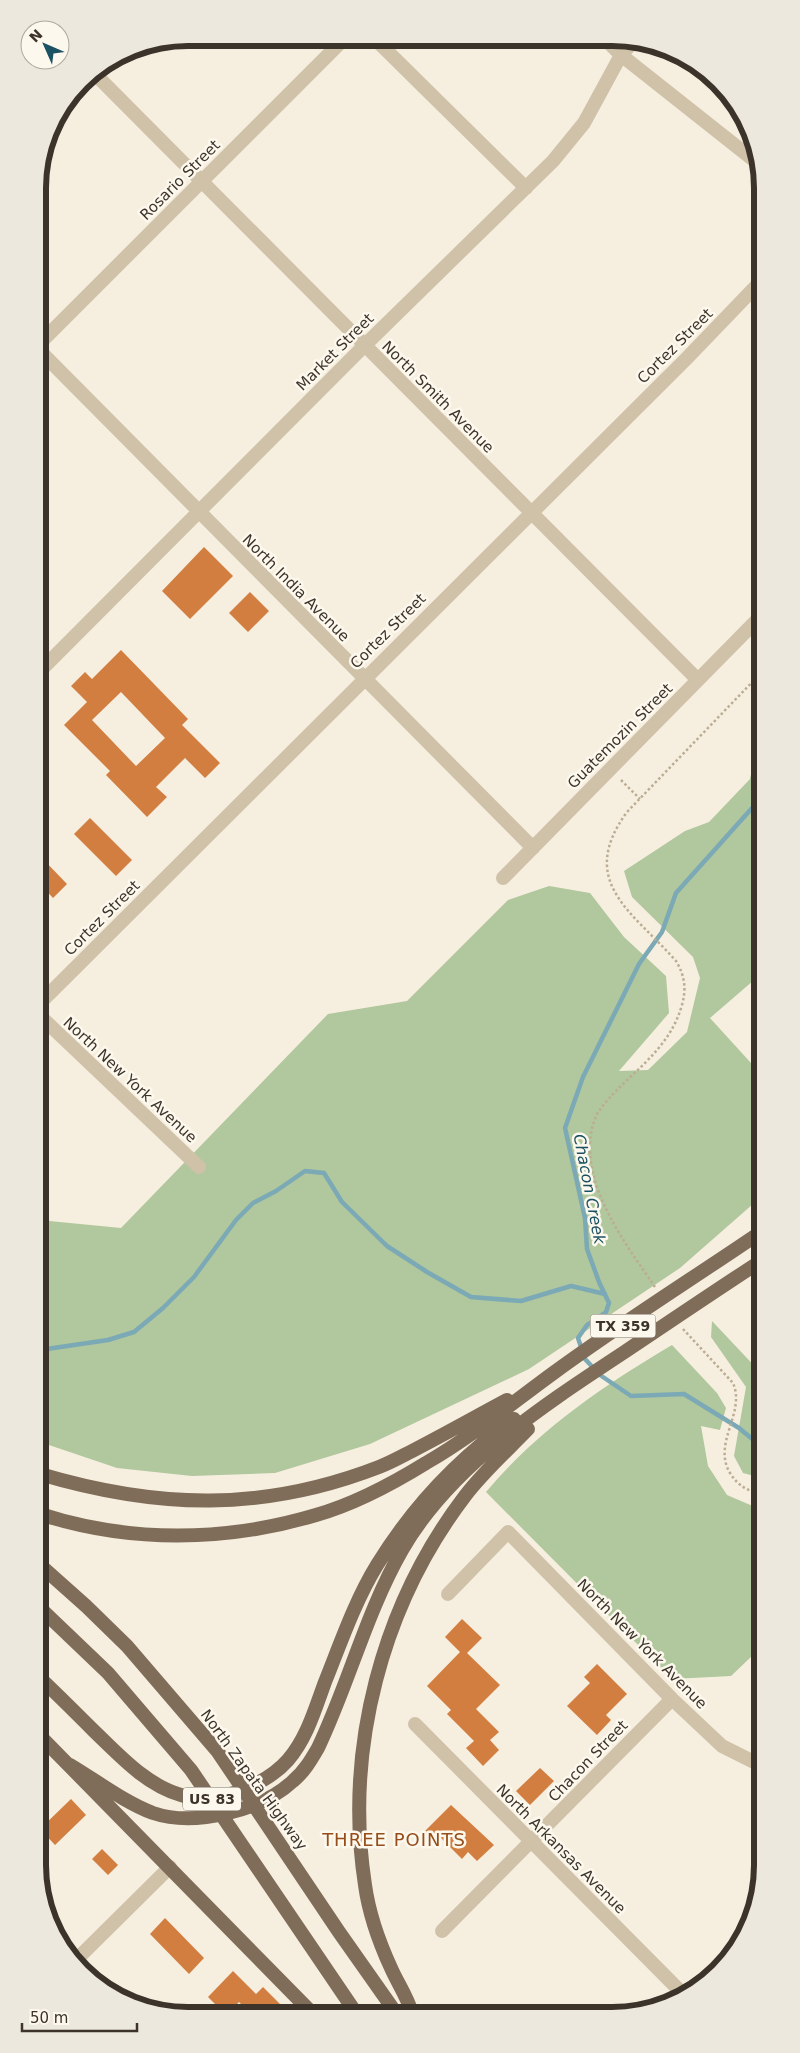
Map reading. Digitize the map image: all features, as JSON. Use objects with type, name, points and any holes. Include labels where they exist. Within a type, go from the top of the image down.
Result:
[{"type":"main road","name":"TX 359","points":[[553,1373],[753,1237]]},
{"type":"main road","name":"TX 359","points":[[565,1391],[753,1266]]},
{"type":"main road","points":[[46,1476],[113,1494],[199,1502],[247,1499],[296,1492],[333,1483],[381,1467],[454,1429],[553,1373]]},
{"type":"main road","points":[[46,1516],[63,1522],[107,1531],[163,1536],[214,1535],[264,1527],[316,1515],[377,1490],[427,1463],[505,1410],[553,1373]]},
{"type":"main road","points":[[46,1684],[132,1767],[156,1784],[183,1796],[206,1798],[225,1795],[248,1788],[265,1780],[288,1759],[309,1726],[349,1620],[376,1566],[401,1528],[427,1496],[488,1439],[513,1420],[565,1391]]},
{"type":"main road","points":[[70,1765],[138,1807],[173,1818],[199,1817],[238,1811],[276,1795],[293,1782],[307,1767],[318,1748],[382,1588],[403,1548],[431,1509],[489,1450],[565,1391]]},
{"type":"main road","points":[[410,2007],[377,1934],[365,1886],[359,1793],[363,1744],[376,1676],[395,1619],[415,1576],[436,1539],[466,1496],[493,1463],[565,1391]]},
{"type":"main road","name":"North Zapata Highway","points":[[46,1571],[127,1646],[218,1752],[392,2007]]},
{"type":"main road","name":"US 83","points":[[46,1614],[108,1673],[191,1770],[352,2007]]},
{"type":"main road","points":[[46,1742],[306,2007]]},
{"type":"street","name":"Rosario Street","points":[[47,336],[336,46]]},
{"type":"street","points":[[382,46],[526,188]]},
{"type":"street","points":[[612,46],[750,157]]},
{"type":"street","name":"Market Street","points":[[47,664],[364,346],[559,154],[584,122],[621,55],[629,47]]},
{"type":"street","name":"North Smith Avenue","points":[[99,78],[698,680]]},
{"type":"street","name":"Cortez Street","points":[[47,996],[687,358],[754,288]]},
{"type":"street","name":"North India Avenue","points":[[47,358],[533,848]]},
{"type":"street","name":"Guatemozin Street","points":[[502,878],[754,623]]},
{"type":"street","name":"North New York Avenue","points":[[46,1022],[200,1167]]},
{"type":"street","name":"North New York Avenue","points":[[448,1594],[508,1532],[672,1699],[722,1746],[753,1762]]},
{"type":"street","name":"Chacon Street","points":[[442,1931],[672,1699]]},
{"type":"street","name":"North Arkansas Avenue","points":[[415,1724],[679,1990]]},
{"type":"street","points":[[79,1957],[170,1867]]},
{"type":"path","points":[[659,1293],[616,1228],[597,1185],[590,1149],[591,1130],[597,1114],[611,1096],[661,1048],[670,1035],[685,997],[685,982],[682,971],[666,950],[623,906],[613,891],[608,877],[606,860],[618,824],[754,681]]},
{"type":"path","points":[[621,780],[640,799]]},
{"type":"path","points":[[681,1326],[733,1383],[737,1399],[724,1448],[726,1467],[740,1485],[753,1492]]},
{"type":"green space","points":[[754,761],[754,980],[710,1018],[753,1066],[753,1204],[680,1268],[529,1369],[370,1444],[275,1473],[192,1476],[117,1468],[46,1444],[46,1221],[121,1228],[328,1014],[407,1001],[508,900],[549,886],[590,893],[624,937],[666,976],[669,1013],[619,1071],[648,1070],[687,1032],[700,978],[693,957],[632,897],[624,871],[685,831],[709,822],[750,779]]},
{"type":"green space","points":[[712,1321],[753,1365],[753,1476],[743,1473],[734,1456],[746,1387],[711,1337]]},
{"type":"green space","points":[[672,1345],[717,1393],[726,1408],[720,1430],[701,1426],[708,1466],[727,1495],[753,1506],[753,1657],[752,1656],[731,1676],[672,1679],[486,1492],[549,1429],[621,1376]]},
{"type":"building","points":[[204,547],[233,576],[190,619],[162,591]]},
{"type":"building","points":[[250,592],[269,611],[248,632],[229,613]]},
{"type":"building","points":[[121,650],[188,719],[182,725],[220,763],[205,778],[185,758],[156,787],[167,797],[147,817],[106,775],[110,771],[64,725],[87,702],[71,686],[85,672],[92,679]],"holes":[[[121,692],[165,738],[136,766],[92,720]]]},
{"type":"building","points":[[90,818],[132,860],[116,876],[74,834]]},
{"type":"building","points":[[47,863],[67,884],[53,898],[47,891]]},
{"type":"building","points":[[462,1619],[482,1638],[467,1653],[500,1685],[476,1709],[499,1732],[490,1740],[499,1750],[483,1766],[466,1748],[474,1741],[447,1714],[451,1710],[427,1686],[460,1652],[445,1637]]},
{"type":"building","points":[[597,1664],[627,1694],[606,1715],[611,1720],[597,1735],[567,1706],[590,1683],[584,1677]]},
{"type":"building","points":[[540,1768],[554,1781],[530,1805],[516,1791]]},
{"type":"building","points":[[71,1799],[86,1815],[55,1845],[46,1835],[46,1823]]},
{"type":"building","points":[[451,1805],[494,1845],[477,1861],[468,1852],[462,1859],[440,1837],[433,1845],[422,1834]]},
{"type":"building","points":[[102,1849],[118,1865],[108,1875],[92,1859]]},
{"type":"building","points":[[165,1918],[204,1958],[189,1974],[150,1934]]},
{"type":"building","points":[[233,1971],[256,1994],[263,1987],[280,2004],[277,2007],[244,2007],[239,2002],[234,2007],[218,2007],[208,1997]]},
{"type":"waterway","name":"Chacon Creek","points":[[753,1440],[739,1428],[684,1394],[631,1396],[600,1375],[585,1359],[578,1338],[587,1325],[606,1312],[609,1303],[587,1249],[585,1218],[565,1128],[583,1077],[639,964],[662,932],[676,893],[754,806]]},
{"type":"waterway","points":[[46,1349],[108,1340],[134,1332],[163,1308],[194,1277],[236,1220],[253,1203],[276,1191],[305,1171],[324,1173],[342,1202],[387,1246],[471,1297],[521,1301],[571,1286],[605,1294]]},
{"type":"district","name":"THREE POINTS","points":[[394,1840]]}]
